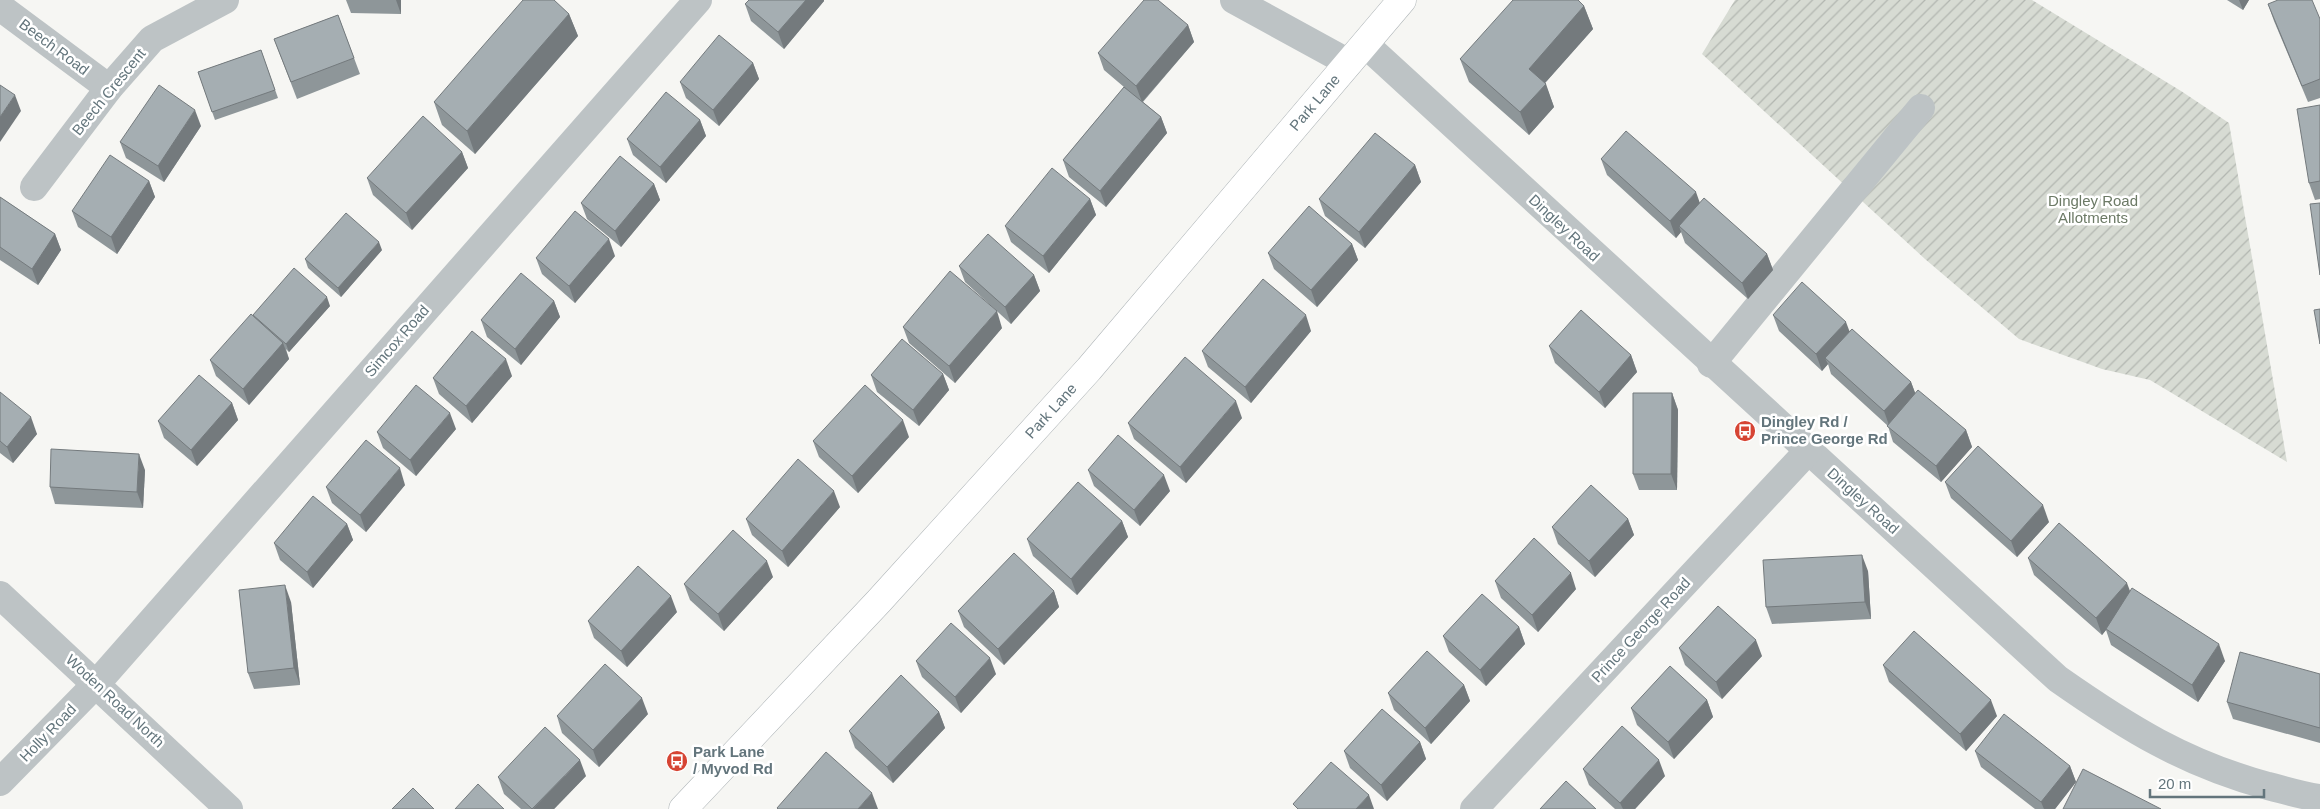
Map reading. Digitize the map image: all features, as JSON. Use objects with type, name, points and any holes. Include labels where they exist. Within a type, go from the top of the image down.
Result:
[{"type":"main road","name":"Park Lane","points":[[683,809],[879,600],[1089,369],[1402,0]]},
{"type":"street","name":"Beech Crescent","points":[[34,187],[109,88],[152,39],[225,0]]},
{"type":"street","name":"Simcox Road","points":[[97,683],[698,0]]},
{"type":"street","name":"Dingley Road","points":[[1234,0],[1357,54],[1711,364],[2058,679],[2113,718],[2164,747],[2229,775],[2320,798]]},
{"type":"street","name":"Beech Road","points":[[0,7],[109,88]]},
{"type":"street","points":[[1711,364],[1921,108]]},
{"type":"street","name":"Prince George Road","points":[[1474,809],[1808,451]]},
{"type":"street","name":"Woden Road North","points":[[0,594],[97,683],[229,809]]},
{"type":"street","name":"Holly Road","points":[[0,782],[97,683]]},
{"type":"green space","name":"Dingley Road Allotments","points":[[1735,0],[2032,0],[2181,91],[2229,123],[2287,462],[2150,380],[2102,369],[2019,339],[1925,259],[1702,54]]},
{"type":"building","points":[[523,0],[554,0],[569,14],[467,131],[434,102]]},
{"type":"building","points":[[749,0],[806,0],[778,32],[745,4]]},
{"type":"building","points":[[1144,0],[1158,0],[1188,25],[1136,86],[1098,53]]},
{"type":"building","points":[[1513,0],[1578,0],[1584,6],[1529,69],[1546,84],[1520,112],[1460,59]]},
{"type":"building","points":[[2278,0],[2312,0],[2320,19],[2320,79],[2302,86],[2268,4]]},
{"type":"building","points":[[338,15],[354,58],[291,82],[274,39]]},
{"type":"building","points":[[719,35],[753,63],[713,110],[680,82]]},
{"type":"building","points":[[261,50],[275,90],[212,112],[198,72]]},
{"type":"building","points":[[0,85],[15,95],[0,117]]},
{"type":"building","points":[[159,85],[195,110],[158,166],[120,142]]},
{"type":"building","points":[[1124,87],[1161,117],[1100,191],[1063,160]]},
{"type":"building","points":[[666,92],[700,120],[660,167],[627,139]]},
{"type":"building","points":[[2320,105],[2320,181],[2309,183],[2297,109]]},
{"type":"building","points":[[423,116],[462,152],[406,213],[367,178]]},
{"type":"building","points":[[1626,131],[1696,192],[1670,221],[1601,159]]},
{"type":"building","points":[[1375,133],[1415,165],[1359,232],[1319,199]]},
{"type":"building","points":[[110,155],[149,181],[111,237],[72,211]]},
{"type":"building","points":[[620,156],[654,184],[615,231],[581,203]]},
{"type":"building","points":[[1052,168],[1090,199],[1043,256],[1005,226]]},
{"type":"building","points":[[0,197],[55,234],[32,269],[0,247]]},
{"type":"building","points":[[1704,198],[1767,254],[1742,283],[1679,226]]},
{"type":"building","points":[[2320,203],[2320,275],[2310,204]]},
{"type":"building","points":[[1309,206],[1352,244],[1311,290],[1268,253]]},
{"type":"building","points":[[575,211],[609,239],[569,286],[536,258]]},
{"type":"building","points":[[346,213],[379,242],[338,288],[305,259]]},
{"type":"building","points":[[988,234],[1034,275],[1005,307],[959,266]]},
{"type":"building","points":[[294,268],[327,297],[286,344],[253,315]]},
{"type":"building","points":[[950,271],[997,311],[949,366],[903,327]]},
{"type":"building","points":[[521,273],[554,301],[515,349],[481,320]]},
{"type":"building","points":[[1263,279],[1306,315],[1245,387],[1202,351]]},
{"type":"building","points":[[1802,282],[1846,322],[1816,354],[1773,315]]},
{"type":"building","points":[[2320,309],[2320,344],[2314,310]]},
{"type":"building","points":[[1581,310],[1631,355],[1599,392],[1549,346]]},
{"type":"building","points":[[251,314],[283,343],[243,389],[210,360]]},
{"type":"building","points":[[1852,329],[1911,382],[1884,411],[1825,358]]},
{"type":"building","points":[[472,331],[506,359],[466,406],[433,378]]},
{"type":"building","points":[[902,339],[943,374],[913,410],[871,375]]},
{"type":"building","points":[[1185,357],[1236,401],[1180,467],[1128,423]]},
{"type":"building","points":[[199,375],[232,403],[191,450],[158,421]]},
{"type":"building","points":[[416,385],[450,413],[410,460],[377,432]]},
{"type":"building","points":[[865,385],[903,420],[852,476],[813,441]]},
{"type":"building","points":[[1918,390],[1966,430],[1936,466],[1887,426]]},
{"type":"building","points":[[0,392],[31,417],[7,447],[0,441]]},
{"type":"building","points":[[1633,393],[1672,393],[1671,474],[1633,474]]},
{"type":"building","points":[[1118,435],[1164,475],[1134,510],[1088,470]]},
{"type":"building","points":[[366,440],[400,468],[360,515],[326,487]]},
{"type":"building","points":[[1978,446],[2043,505],[2011,541],[1945,482]]},
{"type":"building","points":[[51,449],[139,454],[137,492],[50,487]]},
{"type":"building","points":[[798,459],[834,491],[782,551],[746,519]]},
{"type":"building","points":[[1078,482],[1122,521],[1071,579],[1027,539]]},
{"type":"building","points":[[1591,485],[1628,519],[1589,561],[1552,527]]},
{"type":"building","points":[[313,496],[347,524],[307,572],[274,543]]},
{"type":"building","points":[[2059,523],[2127,583],[2096,618],[2028,558]]},
{"type":"building","points":[[733,530],[767,561],[718,614],[684,584]]},
{"type":"building","points":[[1534,538],[1571,573],[1532,615],[1495,581]]},
{"type":"building","points":[[1014,553],[1054,591],[998,649],[958,611]]},
{"type":"building","points":[[1862,555],[1865,602],[1766,607],[1763,560]]},
{"type":"building","points":[[638,566],[671,596],[621,651],[588,621]]},
{"type":"building","points":[[285,585],[294,668],[248,673],[239,590]]},
{"type":"building","points":[[2132,588],[2219,644],[2192,685],[2106,629]]},
{"type":"building","points":[[1482,594],[1519,627],[1480,670],[1443,636]]},
{"type":"building","points":[[1718,606],[1756,640],[1716,682],[1679,648]]},
{"type":"building","points":[[951,623],[990,658],[955,697],[916,661]]},
{"type":"building","points":[[1914,631],[1991,700],[1960,734],[1883,665]]},
{"type":"building","points":[[1427,651],[1464,685],[1425,728],[1388,693]]},
{"type":"building","points":[[2240,652],[2320,674],[2320,728],[2227,702]]},
{"type":"building","points":[[605,664],[642,698],[593,750],[557,716]]},
{"type":"building","points":[[1670,666],[1707,700],[1668,742],[1631,708]]},
{"type":"building","points":[[901,675],[939,712],[887,767],[849,731]]},
{"type":"building","points":[[1382,709],[1420,742],[1381,785],[1344,751]]},
{"type":"building","points":[[2004,714],[2070,766],[2041,802],[1975,751]]},
{"type":"building","points":[[1622,726],[1659,760],[1620,803],[1583,769]]},
{"type":"building","points":[[545,727],[580,760],[532,809],[498,777]]},
{"type":"building","points":[[826,752],[872,793],[858,809],[778,809],[777,808]]},
{"type":"building","points":[[1331,762],[1369,795],[1356,809],[1298,809],[1293,804]]},
{"type":"building","points":[[2083,769],[2161,809],[2063,809]]},
{"type":"building","points":[[1566,781],[1596,809],[1540,809]]},
{"type":"building","points":[[478,784],[504,809],[455,809]]},
{"type":"building","points":[[413,788],[434,809],[392,809]]},
{"type":"place","name":"Dingley Rd / Prince George Rd","points":[[1745,431]]},
{"type":"place","name":"Park Lane / Myvod Rd","points":[[677,761]]}]
